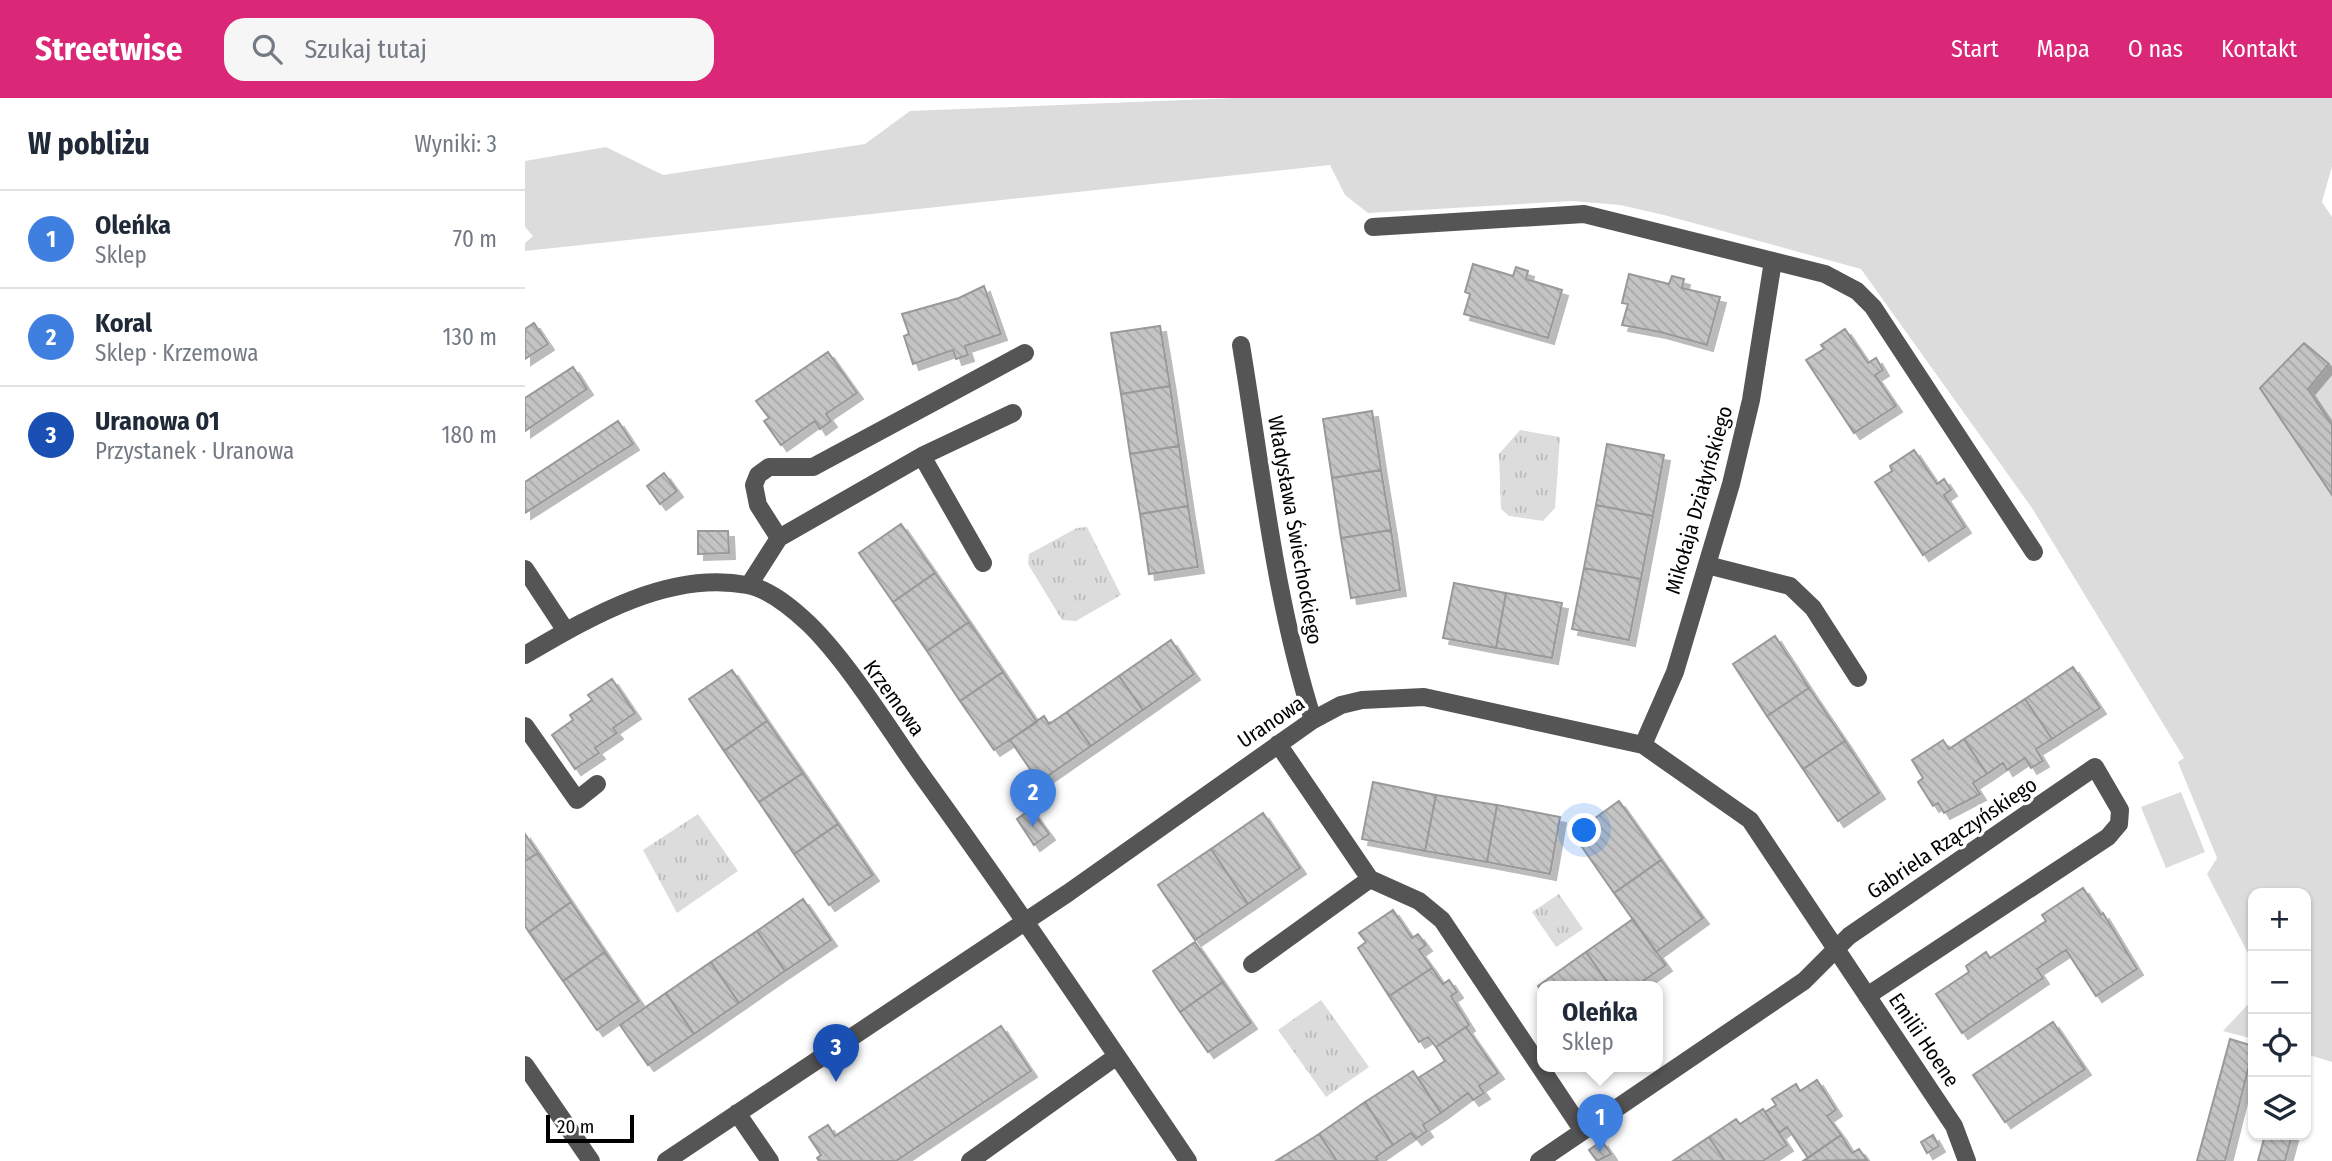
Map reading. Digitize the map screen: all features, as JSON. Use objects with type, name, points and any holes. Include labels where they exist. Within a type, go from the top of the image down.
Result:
[{"type":"street","points":[[1373,228],[1584,214],[1825,274],[1857,291],[1873,307],[2033,552]]},
{"type":"street","name":"Mikołaja Działyńskiego","points":[[1643,745],[1675,672],[1707,565],[1751,400],[1773,261]]},
{"type":"street","name":"Władysława Świechockiego","points":[[1241,345],[1271,553],[1294,659],[1313,720]]},
{"type":"street","points":[[779,538],[758,505],[754,485],[758,475],[769,467],[813,467],[1025,353]]},
{"type":"street","points":[[750,585],[779,538],[922,456],[1013,412]]},
{"type":"street","points":[[922,456],[983,563]]},
{"type":"street","points":[[1707,565],[1790,586],[1813,608],[1858,678]]},
{"type":"street","points":[[525,569],[566,631]]},
{"type":"street","name":"Krzemowa","points":[[525,655],[566,631],[635,598],[708,582],[750,585],[776,597],[810,625],[857,685],[1025,920],[1188,1161]]},
{"type":"street","name":"Uranowa","points":[[666,1161],[1025,920],[1313,720],[1341,705],[1362,701],[1425,696],[1643,745],[1750,820],[1837,948]]},
{"type":"street","points":[[525,726],[577,800],[597,785]]},
{"type":"street","points":[[1278,744],[1370,879],[1419,901],[1442,920],[1537,1062]]},
{"type":"street","name":"Gabriela Rzączyńskiego","points":[[1539,1161],[1560,1155],[1583,1131],[1804,981],[1849,936],[2095,767],[2120,810],[2119,824],[2108,836],[1867,996]]},
{"type":"street","points":[[1252,964],[1370,879]]},
{"type":"street","name":"Emilii Hoene","points":[[1837,948],[1954,1126],[1967,1161]]},
{"type":"street","points":[[970,1161],[1117,1056]]},
{"type":"street","points":[[525,1065],[591,1161]]},
{"type":"street","points":[[1544,1072],[1583,1131]]},
{"type":"street","points":[[737,1113],[770,1161]]},
{"type":"green space","points":[[1235,98],[2332,98],[2332,166],[2322,202],[2332,217],[2332,1062],[2311,1056],[2311,888],[2248,888],[2248,953],[2207,874],[2217,858],[2178,762],[2184,758],[2032,508],[1861,269],[1620,205],[1572,201],[1368,213],[1345,195],[1330,165],[525,251],[525,243],[533,236],[525,227],[525,161],[606,147],[663,175],[865,144],[910,111]]},
{"type":"green space","points":[[1520,430],[1560,437],[1555,508],[1543,521],[1509,516],[1501,509],[1499,454]]},
{"type":"green space","points":[[1087,527],[1121,595],[1076,621],[1062,620],[1028,564],[1029,554],[1077,528]]},
{"type":"green space","points":[[2181,792],[2205,852],[2166,868],[2141,807]]},
{"type":"green space","points":[[698,814],[738,871],[677,913],[643,850]]},
{"type":"green space","points":[[1559,894],[1583,929],[1556,947],[1532,912]]},
{"type":"green space","points":[[1321,1000],[1369,1067],[1326,1097],[1278,1030]]},
{"type":"green space","points":[[2248,1004],[2248,1038],[2223,1031]]},
{"type":"building","points":[[1473,264],[1513,276],[1516,267],[1528,271],[1526,279],[1562,290],[1548,338],[1464,314],[1470,294],[1465,292]]},
{"type":"building","points":[[1629,274],[1669,284],[1672,276],[1684,279],[1682,288],[1720,297],[1707,345],[1622,325],[1628,304],[1622,303]]},
{"type":"building","points":[[984,286],[1001,334],[965,346],[968,355],[956,359],[953,350],[913,364],[904,336],[909,334],[902,314],[959,298]]},
{"type":"building","points":[[534,323],[548,344],[525,359],[525,329]]},
{"type":"building","points":[[1160,326],[1170,386],[1121,394],[1111,333]]},
{"type":"building","points":[[1845,329],[1868,363],[1876,358],[1883,370],[1875,375],[1896,406],[1854,433],[1806,360],[1824,349],[1821,345]]},
{"type":"building","points":[[2304,343],[2329,364],[2308,389],[2332,425],[2332,495],[2260,388]]},
{"type":"building","points":[[828,352],[857,393],[826,414],[831,421],[820,429],[815,421],[781,445],[764,421],[769,418],[756,401]]},
{"type":"building","points":[[573,367],[587,389],[525,431],[525,398]]},
{"type":"building","points":[[1170,386],[1179,446],[1130,454],[1121,394]]},
{"type":"building","points":[[1372,411],[1381,470],[1332,478],[1323,419]]},
{"type":"building","points":[[618,421],[633,444],[525,513],[525,482]]},
{"type":"building","points":[[1607,444],[1664,455],[1653,516],[1596,505]]},
{"type":"building","points":[[1179,446],[1188,506],[1140,514],[1130,454]]},
{"type":"building","points":[[1914,450],[1937,484],[1944,479],[1951,490],[1944,495],[1965,527],[1923,555],[1875,482],[1892,471],[1890,466]]},
{"type":"building","points":[[1381,470],[1391,530],[1341,538],[1332,478]]},
{"type":"building","points":[[664,473],[677,491],[660,504],[647,486]]},
{"type":"building","points":[[1596,505],[1653,516],[1641,579],[1584,568]]},
{"type":"building","points":[[1188,506],[1198,567],[1149,574],[1140,514]]},
{"type":"building","points":[[901,524],[935,573],[893,602],[859,553]]},
{"type":"building","points":[[1391,530],[1400,590],[1351,598],[1341,538]]},
{"type":"building","points":[[698,531],[728,531],[729,553],[698,554]]},
{"type":"building","points":[[1584,568],[1641,579],[1629,640],[1572,629]]},
{"type":"building","points":[[935,573],[969,622],[927,651],[893,602]]},
{"type":"building","points":[[1454,583],[1506,593],[1496,648],[1443,638]]},
{"type":"building","points":[[1506,593],[1562,603],[1552,658],[1496,648]]},
{"type":"building","points":[[969,622],[1003,672],[960,701],[927,651]]},
{"type":"building","points":[[1775,636],[1809,688],[1767,716],[1733,664]]},
{"type":"building","points":[[1171,640],[1194,674],[1143,710],[1119,676]]},
{"type":"building","points":[[2073,667],[2100,708],[2052,739],[2025,699]]},
{"type":"building","points":[[732,670],[767,721],[724,751],[689,699]]},
{"type":"building","points":[[1003,672],[1037,722],[994,750],[960,701]]},
{"type":"building","points":[[1119,676],[1143,710],[1091,746],[1067,712]]},
{"type":"building","points":[[612,679],[635,713],[613,728],[617,733],[595,748],[599,753],[575,769],[552,735],[573,720],[570,715],[592,700],[588,695]]},
{"type":"building","points":[[1809,688],[1845,741],[1803,769],[1767,716]]},
{"type":"building","points":[[2025,699],[2052,739],[2036,749],[2043,761],[2031,768],[2025,758],[2007,770],[2003,763],[1987,774],[1964,739]]},
{"type":"building","points":[[1067,712],[1091,746],[1039,782],[1010,740],[1044,716],[1049,724]]},
{"type":"building","points":[[767,721],[803,773],[759,802],[724,751]]},
{"type":"building","points":[[1964,739],[1987,774],[1973,783],[1980,794],[1944,813],[1938,803],[1933,806],[1918,782],[1923,778],[1912,760],[1943,740],[1949,749]]},
{"type":"building","points":[[1845,741],[1879,793],[1838,821],[1803,769]]},
{"type":"building","points":[[803,773],[838,824],[794,854],[759,802]]},
{"type":"building","points":[[1373,782],[1436,795],[1425,851],[1362,839]]},
{"type":"building","points":[[1436,795],[1497,805],[1487,862],[1425,851]]},
{"type":"building","points":[[1619,801],[1661,860],[1614,893],[1573,834]]},
{"type":"building","points":[[1497,805],[1560,817],[1550,874],[1487,862]]},
{"type":"building","points":[[1031,809],[1049,834],[1034,845],[1017,819]]},
{"type":"building","points":[[1263,813],[1300,868],[1248,904],[1211,849]]},
{"type":"building","points":[[838,824],[873,875],[829,905],[794,854]]},
{"type":"building","points":[[525,834],[538,853],[525,861]]},
{"type":"building","points":[[1211,849],[1248,904],[1195,940],[1158,885]]},
{"type":"building","points":[[538,853],[571,902],[529,932],[525,926],[525,861]]},
{"type":"building","points":[[1661,860],[1703,918],[1656,952],[1614,893]]},
{"type":"building","points":[[2083,888],[2101,915],[2103,913],[2137,969],[2096,996],[2066,950],[2037,969],[2043,978],[1962,1033],[1936,994],[1969,972],[1966,966],[1986,952],[1990,958],[2046,921],[2042,915]]},
{"type":"building","points":[[803,899],[831,940],[785,971],[757,931]]},
{"type":"building","points":[[571,902],[605,952],[563,981],[529,932]]},
{"type":"building","points":[[1393,910],[1412,938],[1418,934],[1426,945],[1419,950],[1432,968],[1389,996],[1358,948],[1366,942],[1359,933]]},
{"type":"building","points":[[1633,919],[1666,965],[1643,981],[1606,981],[1586,952]]},
{"type":"building","points":[[757,931],[785,971],[739,1003],[711,962]]},
{"type":"building","points":[[1195,942],[1223,982],[1180,1012],[1153,971]]},
{"type":"building","points":[[605,952],[639,1001],[597,1030],[563,981]]},
{"type":"building","points":[[1586,952],[1606,981],[1545,981]]},
{"type":"building","points":[[711,962],[739,1003],[694,1034],[666,993]]},
{"type":"building","points":[[1432,968],[1443,984],[1449,980],[1457,992],[1451,996],[1469,1025],[1436,1047],[1428,1037],[1419,1042],[1389,996]]},
{"type":"building","points":[[1223,982],[1251,1023],[1208,1052],[1180,1012]]},
{"type":"building","points":[[666,993],[694,1034],[648,1065],[620,1025]]},
{"type":"building","points":[[2053,1022],[2085,1069],[2005,1122],[1973,1075]]},
{"type":"building","points":[[1001,1026],[1031,1071],[896,1161],[819,1161],[817,1158],[821,1155],[809,1137],[828,1125],[835,1136]]},
{"type":"building","points":[[1466,1027],[1498,1073],[1479,1086],[1484,1093],[1473,1100],[1468,1093],[1441,1113],[1418,1078],[1445,1061],[1436,1047]]},
{"type":"building","points":[[2230,1039],[2248,1044],[2248,1070],[2225,1161],[2197,1161]]},
{"type":"building","points":[[1413,1071],[1441,1113],[1423,1125],[1427,1131],[1416,1139],[1411,1133],[1393,1145],[1365,1102]]},
{"type":"building","points":[[1817,1080],[1836,1110],[1827,1116],[1841,1135],[1808,1158],[1787,1127],[1779,1133],[1765,1112],[1776,1105],[1772,1099],[1796,1084],[1800,1091]]},
{"type":"building","points":[[1365,1102],[1393,1145],[1376,1157],[1378,1161],[1337,1161],[1319,1134]]},
{"type":"building","points":[[1763,1109],[1787,1145],[1763,1161],[1725,1161],[1709,1137],[1736,1119],[1740,1124]]},
{"type":"building","points":[[1319,1134],[1337,1161],[1276,1161]]},
{"type":"building","points":[[1841,1135],[1852,1153],[1859,1149],[1867,1160],[1803,1161]]},
{"type":"building","points":[[1933,1135],[1939,1146],[1927,1153],[1921,1142]]},
{"type":"building","points":[[1709,1137],[1725,1161],[1673,1161]]},
{"type":"building","points":[[2264,1140],[2291,1140],[2285,1161],[2258,1161]]},
{"type":"building","points":[[1602,1141],[1611,1154],[1597,1161],[1589,1150]]},
{"type":"place","name":"Koral","points":[[1033,827]]},
{"type":"place","name":"Uranowa 01","points":[[836,1082]]},
{"type":"place","name":"Oleńka","points":[[1600,1152]]}]
